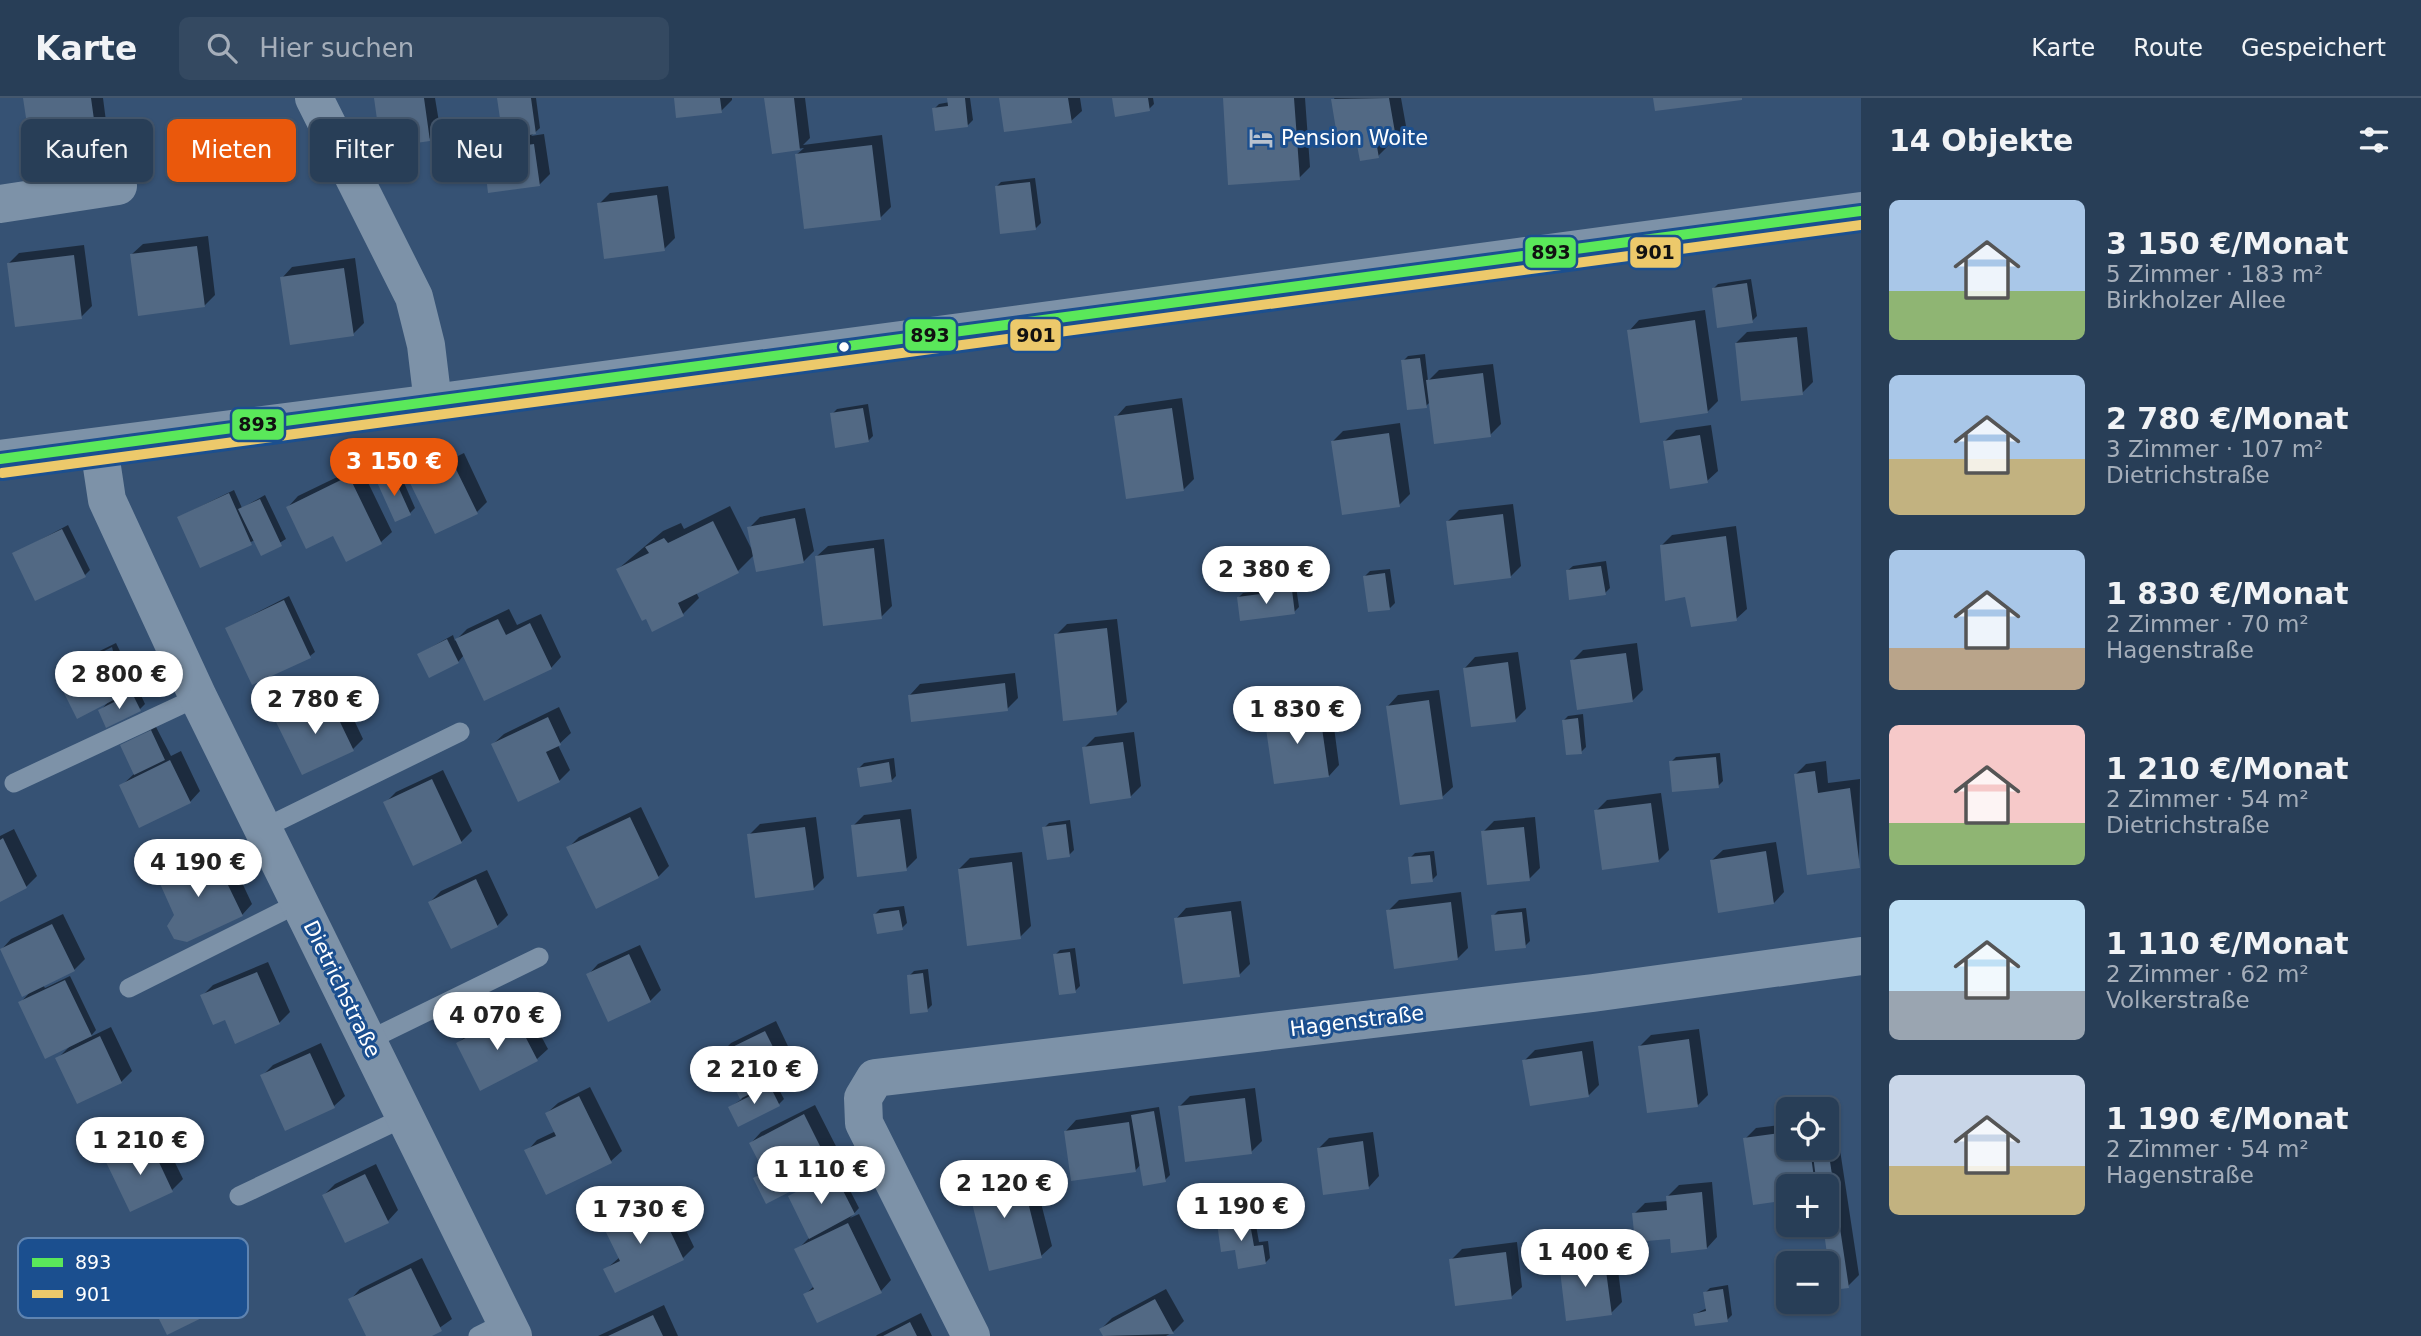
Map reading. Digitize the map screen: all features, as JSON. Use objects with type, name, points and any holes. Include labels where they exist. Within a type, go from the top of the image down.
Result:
[{"type":"street","points":[[314,98],[414,297],[426,345],[433,403]]},
{"type":"street","points":[[0,204],[118,186]]},
{"type":"street","points":[[0,458],[433,403],[1861,211]]},
{"type":"street","name":"Dietrichstraße","points":[[99,447],[107,500],[198,697],[405,1117],[499,1331]]},
{"type":"street","name":"Hagenstraße","points":[[971,1336],[864,1123],[863,1098],[875,1078],[1579,995],[1861,956]]},
{"type":"lane","points":[[14,783],[198,697]]},
{"type":"lane","points":[[262,829],[460,732]]},
{"type":"lane","points":[[130,988],[299,903]]},
{"type":"lane","points":[[367,1041],[539,957]]},
{"type":"lane","points":[[239,1196],[405,1117]]},
{"type":"building","points":[[23,98],[91,98],[94,119],[26,119]]},
{"type":"building","points":[[374,98],[424,98],[430,141],[418,143],[418,119],[377,119]]},
{"type":"building","points":[[497,98],[531,98],[536,134],[528,135],[528,119],[500,119]]},
{"type":"building","points":[[674,98],[720,98],[722,113],[676,118]]},
{"type":"building","points":[[764,98],[794,98],[800,150],[772,154]]},
{"type":"building","points":[[947,98],[965,98],[968,127],[935,131],[932,108],[948,106]]},
{"type":"building","points":[[999,98],[1068,98],[1072,123],[1004,132]]},
{"type":"building","points":[[1112,98],[1148,98],[1150,111],[1115,117]]},
{"type":"building","points":[[1223,98],[1294,98],[1300,180],[1228,185]]},
{"type":"building","points":[[1389,98],[1396,138],[1376,141],[1379,158],[1360,161],[1357,145],[1339,148],[1331,99]]},
{"type":"building","points":[[1653,98],[1742,98],[1742,100],[1655,111]]},
{"type":"building","points":[[534,144],[540,186],[488,193],[487,182],[528,182],[528,145]]},
{"type":"building","points":[[872,145],[881,220],[804,229],[795,154]]},
{"type":"building","points":[[1030,182],[1036,230],[1000,234],[995,186]]},
{"type":"building","points":[[657,195],[665,251],[604,259],[597,203]]},
{"type":"building","points":[[197,246],[205,307],[138,316],[130,254]]},
{"type":"building","points":[[74,255],[82,319],[15,327],[7,263]]},
{"type":"building","points":[[344,268],[354,336],[290,345],[280,277]]},
{"type":"building","points":[[1747,283],[1753,323],[1717,328],[1712,288]]},
{"type":"building","points":[[1695,320],[1708,413],[1640,423],[1627,330]]},
{"type":"building","points":[[1797,337],[1803,395],[1741,401],[1735,343]]},
{"type":"building","points":[[1420,358],[1427,408],[1407,410],[1401,360]]},
{"type":"building","points":[[1483,373],[1491,437],[1434,444],[1426,380]]},
{"type":"building","points":[[863,408],[869,442],[835,448],[830,413]]},
{"type":"building","points":[[1172,408],[1184,491],[1126,499],[1114,416]]},
{"type":"building","points":[[1389,433],[1400,507],[1342,515],[1331,441]]},
{"type":"building","points":[[1700,435],[1708,483],[1670,489],[1663,441]]},
{"type":"building","points":[[453,463],[478,514],[435,534],[410,483]]},
{"type":"building","points":[[392,473],[411,515],[395,522],[376,480]]},
{"type":"building","points":[[349,476],[382,544],[346,562],[333,536],[306,549],[286,507]]},
{"type":"building","points":[[229,493],[252,545],[200,568],[177,517]]},
{"type":"building","points":[[260,499],[282,546],[261,556],[238,509]]},
{"type":"building","points":[[1503,514],[1511,578],[1454,585],[1446,521]]},
{"type":"building","points":[[795,518],[804,563],[756,572],[747,527]]},
{"type":"building","points":[[713,521],[739,573],[678,603],[684,616],[652,632],[646,619],[642,621],[616,569],[649,553],[645,547],[664,538],[668,543]]},
{"type":"building","points":[[62,529],[86,577],[35,601],[12,553]]},
{"type":"building","points":[[1726,536],[1737,621],[1691,627],[1685,597],[1665,601],[1660,545]]},
{"type":"building","points":[[874,548],[882,619],[823,626],[815,556]]},
{"type":"building","points":[[1601,566],[1606,595],[1569,600],[1566,570]]},
{"type":"building","points":[[1385,573],[1390,610],[1368,612],[1363,576]]},
{"type":"building","points":[[1292,590],[1295,614],[1240,621],[1237,597]]},
{"type":"building","points":[[284,600],[311,658],[252,685],[225,628]]},
{"type":"building","points":[[498,619],[506,635],[530,623],[552,669],[484,701],[455,639]]},
{"type":"building","points":[[1107,628],[1117,715],[1063,721],[1054,634]]},
{"type":"building","points":[[447,639],[459,663],[429,678],[417,654]]},
{"type":"building","points":[[105,653],[125,694],[77,719],[56,677]]},
{"type":"building","points":[[1626,653],[1633,702],[1577,710],[1570,660]]},
{"type":"building","points":[[1508,662],[1516,722],[1471,727],[1463,668]]},
{"type":"building","points":[[1005,683],[1008,711],[911,722],[908,695]]},
{"type":"building","points":[[132,693],[141,711],[106,728],[98,710]]},
{"type":"building","points":[[328,697],[354,751],[302,775],[276,722]]},
{"type":"building","points":[[1429,700],[1443,799],[1400,805],[1386,706]]},
{"type":"building","points":[[1319,707],[1329,777],[1274,784],[1264,715]]},
{"type":"building","points":[[548,717],[561,745],[546,752],[560,782],[518,802],[491,744]]},
{"type":"building","points":[[1578,718],[1582,754],[1566,755],[1562,720]]},
{"type":"building","points":[[151,730],[165,760],[134,775],[120,745]]},
{"type":"building","points":[[1123,742],[1131,798],[1090,804],[1082,747]]},
{"type":"building","points":[[1716,757],[1719,788],[1672,792],[1669,761]]},
{"type":"building","points":[[170,760],[191,803],[139,828],[119,785]]},
{"type":"building","points":[[889,762],[892,782],[860,787],[857,768]]},
{"type":"building","points":[[1815,771],[1818,793],[1850,788],[1860,868],[1807,875],[1794,774]]},
{"type":"building","points":[[432,779],[462,843],[413,866],[383,802]]},
{"type":"building","points":[[1651,803],[1659,862],[1602,870],[1594,810]]},
{"type":"building","points":[[630,817],[659,878],[596,909],[566,847]]},
{"type":"building","points":[[900,819],[907,871],[857,877],[851,825]]},
{"type":"building","points":[[1066,824],[1070,857],[1047,860],[1042,827]]},
{"type":"building","points":[[805,827],[814,890],[755,898],[747,834]]},
{"type":"building","points":[[1524,827],[1530,881],[1487,885],[1481,831]]},
{"type":"building","points":[[3,838],[27,888],[0,902],[0,840]]},
{"type":"building","points":[[1766,851],[1774,904],[1718,913],[1710,860]]},
{"type":"building","points":[[212,852],[243,916],[187,942],[174,939],[167,926],[174,915],[157,877]]},
{"type":"building","points":[[1430,855],[1433,882],[1411,884],[1408,857]]},
{"type":"building","points":[[1012,862],[1021,939],[967,946],[958,869]]},
{"type":"building","points":[[476,879],[498,927],[451,949],[428,902]]},
{"type":"building","points":[[1451,902],[1458,960],[1394,969],[1386,910]]},
{"type":"building","points":[[899,910],[903,930],[877,934],[873,914]]},
{"type":"building","points":[[1231,911],[1240,977],[1183,984],[1174,918]]},
{"type":"building","points":[[1522,912],[1526,948],[1495,951],[1491,915]]},
{"type":"building","points":[[52,924],[75,971],[22,997],[0,949]]},
{"type":"building","points":[[1070,952],[1076,993],[1059,995],[1053,954]]},
{"type":"building","points":[[629,954],[651,1002],[608,1022],[586,974]]},
{"type":"building","points":[[257,972],[280,1024],[235,1044],[225,1020],[213,1025],[200,995]]},
{"type":"building","points":[[923,973],[928,1012],[910,1014],[907,975]]},
{"type":"building","points":[[65,980],[92,1036],[45,1059],[18,1002]]},
{"type":"building","points":[[513,1013],[538,1061],[480,1091],[456,1043]]},
{"type":"building","points":[[765,1031],[787,1075],[740,1099],[718,1054]]},
{"type":"building","points":[[100,1036],[122,1083],[77,1104],[55,1058]]},
{"type":"building","points":[[1689,1039],[1698,1107],[1647,1113],[1638,1046]]},
{"type":"building","points":[[1582,1051],[1589,1097],[1530,1106],[1522,1060]]},
{"type":"building","points":[[310,1053],[335,1108],[285,1131],[260,1075]]},
{"type":"building","points":[[770,1086],[780,1106],[738,1127],[728,1107]]},
{"type":"building","points":[[579,1096],[612,1163],[546,1195],[524,1150],[556,1136],[545,1113]]},
{"type":"building","points":[[1245,1098],[1252,1154],[1185,1162],[1178,1106]]},
{"type":"building","points":[[1154,1111],[1166,1182],[1143,1186],[1131,1115]]},
{"type":"building","points":[[804,1114],[832,1170],[766,1204],[753,1178],[764,1172],[749,1143]]},
{"type":"building","points":[[1129,1122],[1136,1172],[1071,1181],[1064,1131]]},
{"type":"building","points":[[1776,1134],[1776,1160],[1812,1160],[1813,1174],[1776,1174],[1776,1202],[1753,1205],[1743,1138]]},
{"type":"building","points":[[149,1141],[173,1192],[130,1212],[106,1162]]},
{"type":"building","points":[[1363,1141],[1369,1189],[1323,1195],[1317,1148]]},
{"type":"building","points":[[1814,1160],[1830,1160],[1832,1174],[1815,1174]]},
{"type":"building","points":[[1020,1170],[1042,1258],[989,1271],[967,1183]]},
{"type":"building","points":[[834,1173],[855,1214],[809,1239],[788,1196]]},
{"type":"building","points":[[365,1174],[389,1223],[345,1243],[322,1195]]},
{"type":"building","points":[[1702,1192],[1707,1249],[1671,1253],[1670,1239],[1635,1242],[1632,1213],[1667,1210],[1666,1196]]},
{"type":"building","points":[[655,1199],[684,1260],[615,1293],[603,1269],[620,1261],[602,1224]]},
{"type":"building","points":[[1249,1218],[1254,1246],[1263,1245],[1266,1264],[1238,1269],[1235,1250],[1221,1252],[1217,1223]]},
{"type":"building","points":[[1839,1221],[1849,1288],[1839,1289],[1839,1251],[1827,1251],[1825,1237],[1839,1237]]},
{"type":"building","points":[[848,1223],[882,1293],[817,1323],[803,1294],[814,1289],[794,1249]]},
{"type":"building","points":[[1506,1252],[1512,1299],[1455,1306],[1449,1259]]},
{"type":"building","points":[[1604,1256],[1612,1315],[1566,1321],[1559,1262]]},
{"type":"building","points":[[411,1268],[442,1331],[432,1336],[366,1336],[348,1299]]},
{"type":"building","points":[[1723,1289],[1728,1322],[1695,1326],[1693,1314],[1706,1311],[1703,1292]]},
{"type":"building","points":[[1155,1299],[1174,1334],[1103,1336],[1099,1329]]},
{"type":"building","points":[[653,1315],[663,1336],[608,1336]]},
{"type":"building","points":[[158,1318],[202,1318],[167,1335]]},
{"type":"building","points":[[910,1322],[917,1336],[883,1336]]},
{"type":"transit line","name":"893","points":[[0,459],[1861,211]]},
{"type":"transit line","name":"901","points":[[2,473],[1861,225]]},
{"type":"place","name":"Pension Woite","points":[[1261,138]]}]
